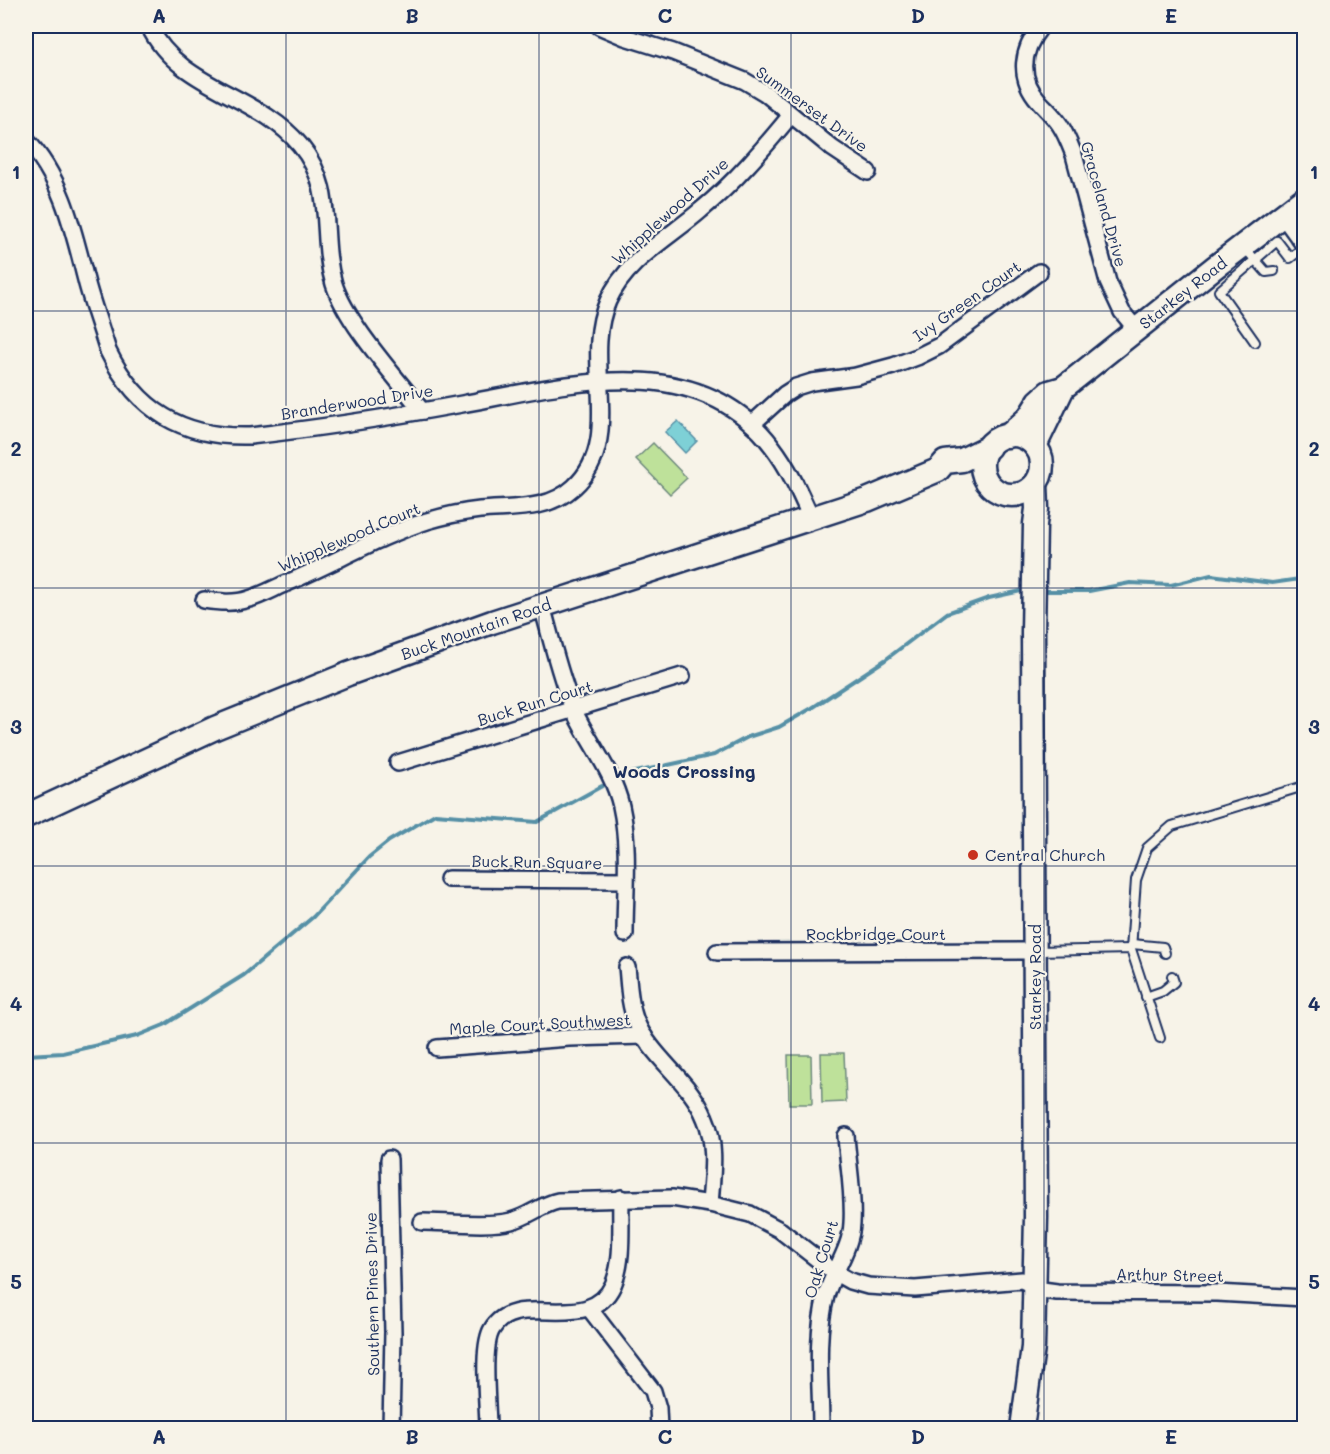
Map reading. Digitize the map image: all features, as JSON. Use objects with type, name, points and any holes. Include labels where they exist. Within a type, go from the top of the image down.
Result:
[{"type":"main road","name":"Starkey Road","points":[[1035,446],[1064,388],[1136,329],[1249,253],[1283,216],[1305,199]]},
{"type":"main road","name":"Starkey Road","points":[[998,441],[1029,417],[1049,392],[1064,388]]},
{"type":"main road","points":[[987,482],[982,464],[998,441],[1018,436],[1028,440],[1040,455],[1041,475],[1028,490],[1009,495]]},
{"type":"main road","name":"Buck Mountain Road","points":[[26,816],[215,728],[348,674],[542,606],[876,496],[938,470],[945,462],[962,460],[998,441]]},
{"type":"main road","points":[[938,470],[945,474],[970,476],[987,482],[993,488],[1009,495],[1035,525]]},
{"type":"main road","name":"Starkey Road","points":[[1022,1428],[1033,1347],[1035,1287],[1033,632],[1037,509],[1035,484]]},
{"type":"street","points":[[149,26],[164,49],[194,76],[267,116],[300,145],[315,169],[324,196],[334,285],[362,334],[422,411]]},
{"type":"street","name":"Summerset Drive","points":[[599,26],[625,37],[674,52],[745,81],[765,93],[832,148],[868,172]]},
{"type":"street","name":"Graceland Drive","points":[[1041,26],[1030,44],[1025,58],[1024,73],[1033,93],[1059,124],[1068,139],[1107,282],[1122,312],[1136,329]]},
{"type":"street","name":"Whipplewood Drive","points":[[599,383],[598,336],[608,300],[618,284],[654,247],[729,186],[790,115]]},
{"type":"street","name":"Branderwood Drive","points":[[26,140],[42,159],[55,180],[66,208],[108,351],[117,369],[129,386],[159,414],[182,426],[203,433],[228,437],[250,436],[422,411],[547,388],[634,380],[662,382],[684,387],[731,408],[752,424],[785,463],[811,518]]},
{"type":"street","points":[[1283,216],[1305,246]]},
{"type":"street","name":"Ivy Green Court","points":[[752,424],[796,387],[812,382],[856,376],[893,366],[939,346],[1039,272]]},
{"type":"street","name":"Whipplewood Court","points":[[204,600],[231,602],[248,600],[316,571],[395,533],[426,522],[459,513],[530,507],[546,504],[561,497],[586,475],[594,459],[601,425],[599,383]]},
{"type":"street","points":[[542,606],[574,710],[587,738],[607,770],[621,806],[624,831],[625,934]]},
{"type":"street","name":"Buck Run Court","points":[[399,763],[682,676]]},
{"type":"street","name":"Buck Run Square","points":[[448,879],[625,880]]},
{"type":"street","name":"Rockbridge Court","points":[[717,952],[1035,951]]},
{"type":"street","points":[[627,967],[631,1005],[636,1022],[644,1036],[695,1098],[711,1134],[714,1156],[710,1204]]},
{"type":"street","name":"Maple Court Southwest","points":[[437,1048],[569,1038],[644,1036]]},
{"type":"street","name":"Oak Court","points":[[821,1428],[820,1334],[826,1297],[834,1272],[843,1257],[850,1237],[852,1222],[846,1136]]},
{"type":"street","name":"Southern Pines Drive","points":[[389,1159],[393,1332],[391,1428]]},
{"type":"street","points":[[488,1428],[486,1347],[491,1329],[499,1319],[520,1312],[582,1310],[602,1300],[614,1282],[619,1256],[621,1198]]},
{"type":"street","name":"Arthur Street","points":[[422,1222],[509,1222],[522,1218],[545,1204],[558,1201],[672,1198],[710,1204],[759,1218],[780,1230],[834,1272],[850,1281],[868,1286],[915,1289],[1022,1280],[1035,1287],[1057,1292],[1217,1293],[1305,1298]]},
{"type":"street","points":[[589,1308],[653,1391],[658,1408],[659,1428]]},
{"type":"lane","points":[[1255,342],[1219,291],[1249,253],[1277,241],[1288,260],[1305,246]]},
{"type":"lane","points":[[1249,253],[1266,272],[1274,271]]},
{"type":"lane","points":[[1160,1038],[1132,946],[1136,880],[1147,848],[1172,826],[1305,786]]},
{"type":"lane","points":[[1035,951],[1132,946],[1163,947],[1165,953]]},
{"type":"lane","points":[[1146,997],[1163,991],[1174,982],[1172,976]]},
{"type":"green space","points":[[653,443],[687,478],[670,494],[636,459]]},
{"type":"green space","points":[[821,1053],[844,1053],[846,1102],[822,1103]]},
{"type":"green space","points":[[788,1055],[811,1055],[812,1104],[789,1104]]},
{"type":"water","points":[[678,421],[697,441],[685,453],[665,432]]},
{"type":"waterway","points":[[1045,591],[1089,591],[1130,583],[1171,585],[1211,575],[1272,583],[1300,579],[1304,575]]},
{"type":"waterway","points":[[622,775],[714,755],[748,737],[779,727],[885,660],[947,613],[989,598],[1021,591]]},
{"type":"waterway","points":[[26,1055],[63,1053],[137,1036],[164,1025],[244,975],[313,917],[369,857],[389,841],[435,814],[537,822],[602,786]]},
{"type":"place","name":"Central Church","points":[[973,855]]},
{"type":"district","name":"Woods Crossing","points":[[684,772]]}]
